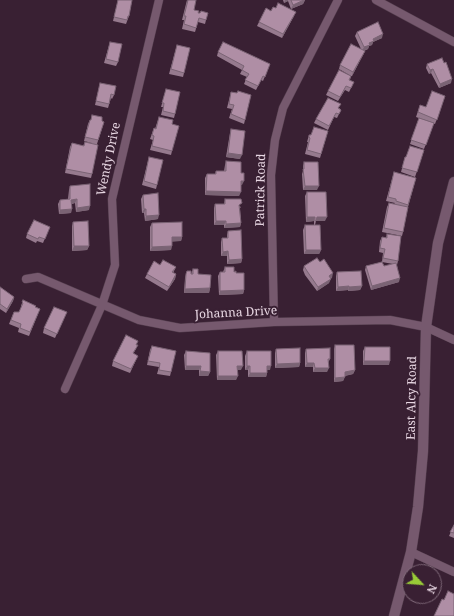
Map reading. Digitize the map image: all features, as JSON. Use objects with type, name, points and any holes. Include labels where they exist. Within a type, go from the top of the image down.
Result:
[{"type":"street","name":"Wendy Drive","points":[[65,390],[102,305],[115,265],[112,198],[159,0]]},
{"type":"street","name":"Patrick Road","points":[[274,322],[270,175],[274,140],[283,108],[338,0]]},
{"type":"street","points":[[376,0],[454,42]]},
{"type":"street","name":"East Alcy Road","points":[[394,616],[412,552],[418,508],[423,439],[426,327],[438,242],[454,183]]},
{"type":"street","name":"Johanna Drive","points":[[26,279],[38,277],[140,320],[180,328],[274,322],[390,320],[426,327],[454,340]]},
{"type":"street","points":[[412,552],[454,572]]},
{"type":"building","points":[[118,0],[132,0],[127,20],[114,17]]},
{"type":"building","points":[[188,0],[196,0],[194,10],[199,11],[198,13],[201,11],[208,13],[206,20],[199,18],[196,28],[184,24],[186,16],[184,16]]},
{"type":"building","points":[[291,0],[304,0],[293,5]]},
{"type":"building","points":[[278,3],[296,12],[283,34],[259,22],[266,8],[271,11],[273,7],[276,8]]},
{"type":"building","points":[[378,22],[383,34],[373,39],[374,41],[369,43],[370,45],[364,47],[357,32]]},
{"type":"building","points":[[110,42],[122,44],[118,62],[106,59]]},
{"type":"building","points":[[223,42],[270,64],[265,77],[263,76],[258,86],[245,80],[249,74],[242,70],[244,66],[218,52]]},
{"type":"building","points":[[351,44],[365,51],[353,72],[340,65]]},
{"type":"building","points":[[177,45],[190,48],[184,73],[171,69]]},
{"type":"building","points":[[442,58],[444,63],[446,62],[452,79],[440,84],[433,69],[430,70],[427,64]]},
{"type":"building","points":[[339,70],[351,76],[349,80],[354,82],[351,88],[346,86],[340,97],[328,91]]},
{"type":"building","points":[[100,83],[116,86],[114,95],[111,94],[109,104],[96,101]]},
{"type":"building","points":[[166,89],[180,92],[175,114],[163,111],[164,103],[162,103]]},
{"type":"building","points":[[238,91],[251,95],[245,120],[231,114],[234,105],[229,104],[231,92],[237,93]]},
{"type":"building","points":[[432,91],[445,96],[437,120],[418,112],[420,105],[426,107]]},
{"type":"building","points":[[328,98],[341,104],[338,108],[341,110],[339,114],[336,113],[329,126],[316,119]]},
{"type":"building","points":[[92,115],[102,117],[102,121],[104,122],[98,140],[85,137]]},
{"type":"building","points":[[159,117],[173,120],[172,124],[179,126],[172,151],[152,146],[154,136],[152,135],[154,128],[156,129]]},
{"type":"building","points":[[419,118],[434,123],[426,145],[411,140]]},
{"type":"building","points":[[314,127],[328,131],[321,154],[307,150],[310,138],[309,135],[311,135]]},
{"type":"building","points":[[231,129],[245,131],[242,155],[228,153]]},
{"type":"building","points":[[85,142],[98,145],[92,174],[66,169],[72,143],[84,146]]},
{"type":"building","points":[[410,146],[424,150],[417,172],[402,168]]},
{"type":"building","points":[[149,157],[163,160],[157,185],[144,181]]},
{"type":"building","points":[[226,161],[241,162],[241,173],[244,173],[244,181],[241,181],[241,192],[206,191],[207,174],[216,174],[216,171],[226,171]]},
{"type":"building","points":[[304,162],[318,162],[319,186],[305,186],[303,169]]},
{"type":"building","points":[[394,172],[416,178],[408,205],[388,197]]},
{"type":"building","points":[[90,184],[90,206],[77,208],[77,199],[71,200],[72,209],[60,210],[60,200],[70,199],[70,186]]},
{"type":"building","points":[[307,192],[326,192],[327,217],[317,217],[315,221],[315,217],[307,217]]},
{"type":"building","points":[[158,193],[159,215],[146,216],[143,195]]},
{"type":"building","points":[[225,199],[241,199],[242,203],[239,205],[241,223],[226,224],[226,221],[216,221],[215,204],[225,204]]},
{"type":"building","points":[[389,203],[408,207],[403,232],[384,228]]},
{"type":"building","points":[[34,220],[50,227],[45,239],[39,237],[38,239],[27,234]]},
{"type":"building","points":[[88,221],[89,246],[74,246],[73,222]]},
{"type":"building","points":[[182,222],[182,237],[172,237],[172,246],[152,247],[152,223]]},
{"type":"building","points":[[305,225],[320,225],[321,250],[306,250]]},
{"type":"building","points":[[241,230],[242,259],[229,260],[228,251],[223,252],[222,238],[228,238],[228,231]]},
{"type":"building","points":[[387,234],[401,236],[398,261],[383,258],[385,249],[380,248],[382,237],[387,238]]},
{"type":"building","points":[[317,258],[320,262],[324,259],[333,273],[329,276],[331,279],[318,287],[304,266]]},
{"type":"building","points":[[163,260],[176,267],[172,272],[176,274],[169,287],[147,274],[154,261],[160,265]]},
{"type":"building","points":[[382,262],[384,266],[396,263],[400,278],[372,286],[366,266]]},
{"type":"building","points":[[225,267],[234,267],[234,272],[244,273],[244,290],[220,291],[220,272],[225,272]]},
{"type":"building","points":[[193,269],[198,269],[198,274],[211,275],[210,288],[185,289],[187,271],[191,271],[191,274],[193,274]]},
{"type":"building","points":[[361,271],[362,286],[338,287],[337,272]]},
{"type":"building","points":[[0,287],[14,297],[7,309],[0,304]]},
{"type":"building","points":[[23,300],[40,309],[30,332],[20,328],[21,324],[11,320],[14,312],[19,312]]},
{"type":"building","points":[[54,307],[67,312],[57,334],[44,328]]},
{"type":"building","points":[[126,335],[138,341],[136,345],[138,345],[133,353],[138,356],[131,369],[113,361]]},
{"type":"building","points":[[335,345],[354,345],[355,370],[345,372],[345,377],[335,378]]},
{"type":"building","points":[[152,346],[176,351],[171,372],[159,370],[160,363],[148,361]]},
{"type":"building","points":[[365,347],[390,347],[390,361],[364,361]]},
{"type":"building","points":[[300,348],[300,363],[277,364],[276,349]]},
{"type":"building","points":[[330,348],[330,359],[328,359],[329,368],[315,368],[314,363],[307,363],[306,349]]},
{"type":"building","points":[[186,351],[210,353],[210,372],[200,371],[201,366],[186,366]]},
{"type":"building","points":[[218,351],[242,351],[243,366],[237,366],[238,376],[218,376]]},
{"type":"building","points":[[247,351],[271,351],[271,366],[267,366],[267,373],[250,373],[250,366],[247,366]]},
{"type":"building","points":[[454,525],[454,533],[450,532]]},
{"type":"building","points":[[448,591],[454,594],[454,616],[434,616],[440,604],[442,604],[442,599],[444,600]]}]
